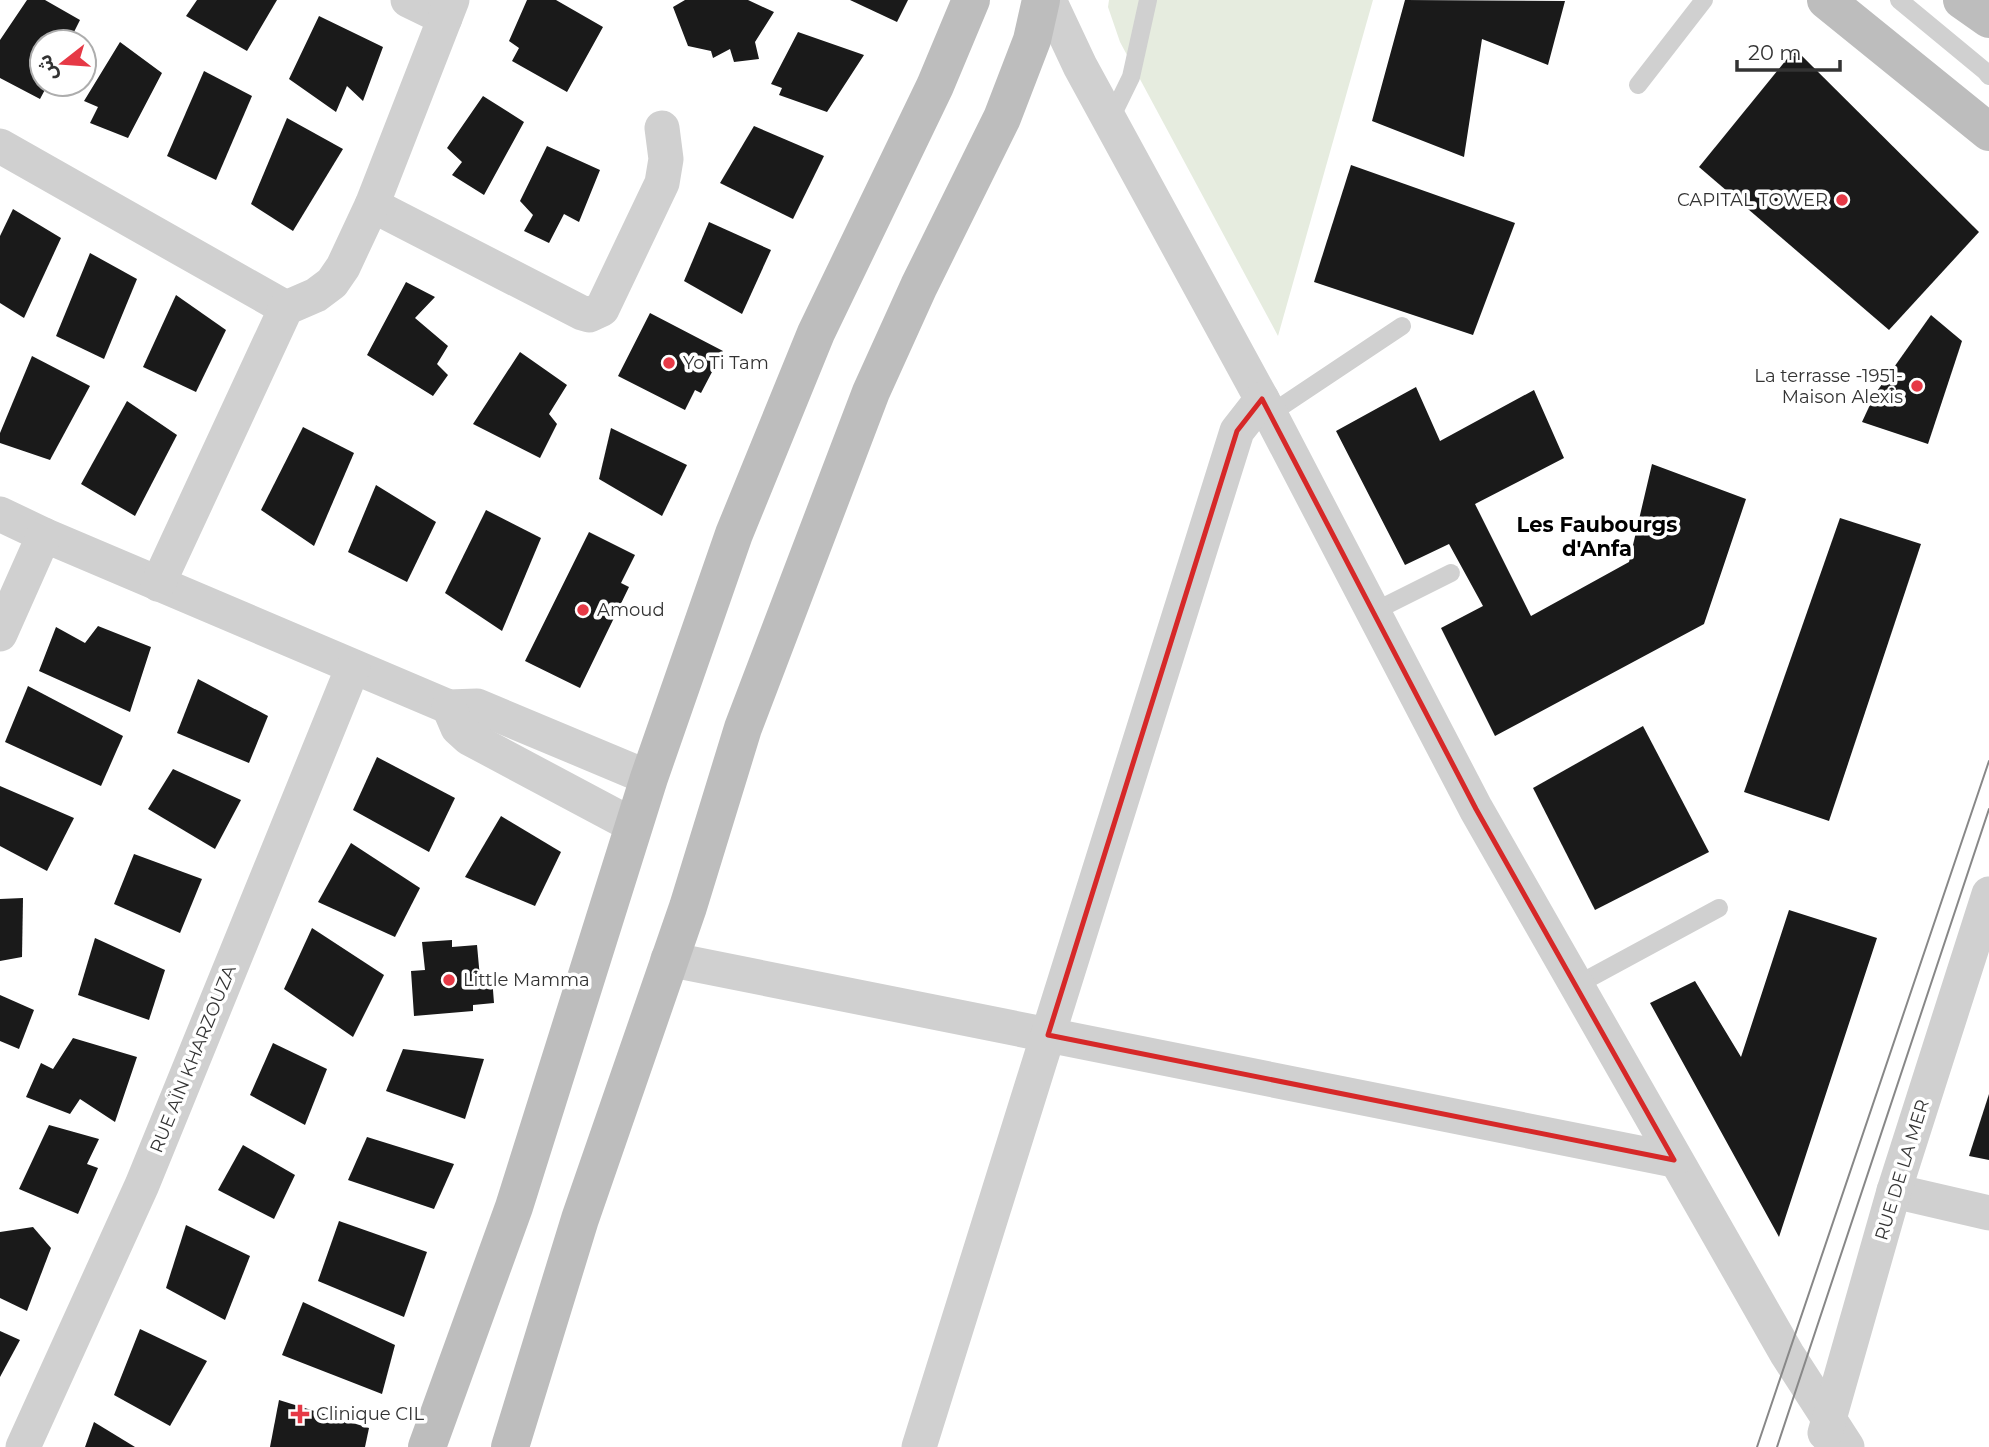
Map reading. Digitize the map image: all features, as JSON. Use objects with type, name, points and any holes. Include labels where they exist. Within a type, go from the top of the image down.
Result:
[{"type":"main road","points":[[427,1447],[514,1207],[649,778],[734,534],[816,333],[935,86],[971,0]]},
{"type":"main road","points":[[510,1447],[580,1219],[688,907],[743,728],[871,392],[919,286],[1002,118],[1032,40],[1041,0]]},
{"type":"main road","points":[[1826,0],[1989,132]]},
{"type":"main road","points":[[1962,0],[1989,19]]},
{"type":"street","points":[[158,584],[286,308],[316,295],[332,283],[343,267],[372,205],[449,9],[408,0]]},
{"type":"street","points":[[1049,0],[1080,66],[1266,406],[1476,809],[1833,1438]]},
{"type":"street","points":[[372,205],[589,315],[602,309],[662,183],[666,159],[662,128]]},
{"type":"street","points":[[0,146],[286,308]]},
{"type":"street","points":[[919,1447],[1237,431],[1266,406]]},
{"type":"street","points":[[0,514],[449,707],[477,706],[649,778]]},
{"type":"street","points":[[0,634],[44,535]]},
{"type":"street","name":"RUE AÏN KHARZOUZA","points":[[23,1447],[142,1185],[353,667]]},
{"type":"street","points":[[449,707],[458,728],[469,738],[634,826]]},
{"type":"street","name":"RUE DE LA MER","points":[[1833,1438],[1894,1191],[1989,894]]},
{"type":"street","points":[[668,959],[1674,1160]]},
{"type":"street","points":[[1894,1191],[1989,1213]]},
{"type":"lane","points":[[1110,120],[1132,77],[1148,0]]},
{"type":"lane","points":[[1638,85],[1704,0]]},
{"type":"lane","points":[[1899,0],[1988,73]]},
{"type":"lane","points":[[1266,406],[1402,326]]},
{"type":"lane","points":[[1373,612],[1451,573]]},
{"type":"lane","points":[[1575,986],[1719,908]]},
{"type":"highlighted area","points":[[1262,399],[1476,809],[1674,1160],[1048,1035],[1237,431]]},
{"type":"shaded area","points":[[1109,0],[1373,0],[1278,336],[1120,42],[1108,7]]},
{"type":"building","points":[[27,0],[45,0],[80,20],[76,28],[28,28],[28,93],[0,78],[0,40]]},
{"type":"building","points":[[197,0],[277,0],[247,51],[186,16]]},
{"type":"building","points":[[527,0],[556,0],[603,27],[567,92],[512,61],[519,48],[509,41]]},
{"type":"building","points":[[685,0],[748,0],[774,12],[755,42],[759,59],[734,62],[730,49],[713,58],[711,51],[688,46],[673,7]]},
{"type":"building","points":[[850,0],[908,0],[897,22]]},
{"type":"building","points":[[1405,0],[1565,1],[1548,65],[1482,39],[1464,157],[1372,121]]},
{"type":"building","points":[[319,16],[383,47],[363,101],[347,86],[336,112],[289,79]]},
{"type":"building","points":[[798,32],[864,55],[827,112],[779,95],[782,88],[771,84]]},
{"type":"building","points":[[120,42],[162,73],[128,138],[90,123],[98,107],[84,101],[86,98],[98,98],[98,78]]},
{"type":"building","name":"CAPITAL TOWER","points":[[1795,49],[1979,232],[1889,330],[1699,167]]},
{"type":"building","points":[[204,71],[252,96],[216,180],[167,156]]},
{"type":"building","points":[[483,96],[524,122],[484,195],[452,175],[462,162],[447,148]]},
{"type":"building","points":[[287,118],[343,149],[293,231],[251,204]]},
{"type":"building","points":[[754,126],[824,156],[793,219],[720,183]]},
{"type":"building","points":[[547,146],[600,170],[579,222],[564,214],[549,243],[524,231],[533,215],[520,201]]},
{"type":"building","points":[[1351,165],[1515,223],[1473,335],[1314,282]]},
{"type":"building","points":[[13,209],[61,238],[24,318],[0,303],[0,236]]},
{"type":"building","points":[[709,222],[771,250],[742,314],[684,281]]},
{"type":"building","points":[[90,253],[137,279],[104,359],[56,336]]},
{"type":"building","points":[[406,282],[435,297],[415,318],[448,346],[437,364],[448,375],[433,396],[367,355]]},
{"type":"building","points":[[176,295],[226,330],[196,392],[143,367]]},
{"type":"building","points":[[650,313],[723,351],[701,393],[695,390],[685,410],[618,376]]},
{"type":"building","points":[[1931,315],[1962,341],[1928,444],[1862,422],[1875,394]]},
{"type":"building","points":[[520,352],[567,385],[549,414],[557,424],[540,458],[473,424]]},
{"type":"building","points":[[32,356],[90,386],[50,460],[0,443],[0,433]]},
{"type":"building","points":[[1416,387],[1440,441],[1534,390],[1564,458],[1475,504],[1531,616],[1629,562],[1652,464],[1746,499],[1704,624],[1495,736],[1441,628],[1483,606],[1449,544],[1405,565],[1336,431]]},
{"type":"building","points":[[127,401],[177,435],[135,516],[81,484]]},
{"type":"building","points":[[303,427],[354,453],[314,546],[261,510]]},
{"type":"building","points":[[611,428],[687,465],[662,516],[599,479]]},
{"type":"building","points":[[376,485],[436,522],[407,582],[348,552]]},
{"type":"building","points":[[486,510],[541,538],[502,631],[445,593]]},
{"type":"building","points":[[1840,518],[1921,544],[1829,821],[1744,792]]},
{"type":"building","points":[[589,532],[635,555],[621,583],[629,587],[580,688],[525,661]]},
{"type":"building","points":[[98,626],[151,647],[130,712],[39,671],[56,627],[85,643]]},
{"type":"building","points":[[198,679],[268,716],[249,763],[177,733]]},
{"type":"building","points":[[28,686],[123,736],[101,786],[5,742]]},
{"type":"building","points":[[1643,726],[1709,852],[1595,910],[1533,788]]},
{"type":"building","points":[[377,757],[455,798],[429,852],[353,810]]},
{"type":"building","points":[[173,769],[241,800],[215,849],[148,809]]},
{"type":"building","points":[[0,786],[74,818],[47,871],[0,846]]},
{"type":"building","points":[[501,816],[561,852],[535,906],[465,877]]},
{"type":"building","points":[[351,843],[420,888],[395,937],[318,902]]},
{"type":"building","points":[[134,854],[202,879],[180,933],[114,904]]},
{"type":"building","points":[[23,898],[22,957],[0,961],[0,899]]},
{"type":"building","points":[[1789,910],[1877,938],[1779,1237],[1650,1003],[1695,981],[1741,1057]]},
{"type":"building","points":[[312,928],[384,975],[353,1037],[284,989]]},
{"type":"building","points":[[95,938],[165,970],[149,1020],[78,995]]},
{"type":"building","points":[[452,940],[452,947],[477,945],[480,978],[492,977],[494,1003],[473,1005],[473,1011],[414,1016],[411,971],[425,970],[422,942]]},
{"type":"building","points":[[0,995],[34,1010],[19,1049],[0,1041]]},
{"type":"building","points":[[73,1038],[137,1057],[115,1122],[80,1099],[70,1114],[26,1097],[41,1063],[53,1069]]},
{"type":"building","points":[[273,1043],[327,1069],[305,1125],[250,1095]]},
{"type":"building","points":[[403,1049],[484,1059],[465,1119],[386,1091]]},
{"type":"building","points":[[1989,1094],[1989,1160],[1969,1156]]},
{"type":"building","points":[[49,1125],[99,1139],[87,1164],[98,1168],[78,1214],[19,1189]]},
{"type":"building","points":[[367,1137],[454,1164],[434,1209],[348,1180]]},
{"type":"building","points":[[243,1145],[295,1175],[274,1219],[218,1190]]},
{"type":"building","points":[[339,1221],[427,1252],[404,1317],[318,1281]]},
{"type":"building","points":[[186,1225],[250,1256],[225,1320],[166,1288]]},
{"type":"building","points":[[33,1227],[51,1248],[27,1311],[0,1298],[0,1232]]},
{"type":"building","points":[[303,1302],[395,1345],[382,1394],[282,1355]]},
{"type":"building","points":[[140,1329],[207,1361],[170,1426],[114,1395]]},
{"type":"building","points":[[0,1331],[20,1340],[0,1377]]},
{"type":"building","name":"Clinique CIL","points":[[279,1400],[369,1428],[365,1447],[270,1447]]},
{"type":"building","points":[[94,1422],[135,1447],[85,1447]]},
{"type":"tram line","points":[[1757,1447],[1989,761]]},
{"type":"tram line","points":[[1777,1447],[1989,809]]},
{"type":"place","name":"CAPITAL TOWER","points":[[1842,200]]},
{"type":"place","name":"Yo Ti Tam","points":[[669,363]]},
{"type":"place","name":"La terrasse -1951- Maison Alexis","points":[[1917,386]]},
{"type":"place","name":"Amoud","points":[[583,610]]},
{"type":"place","name":"Little Mamma","points":[[449,980]]},
{"type":"place","name":"Clinique CIL","points":[[300,1414]]},
{"type":"district","name":"Les Faubourgs d'Anfa","points":[[1597,537]]}]
